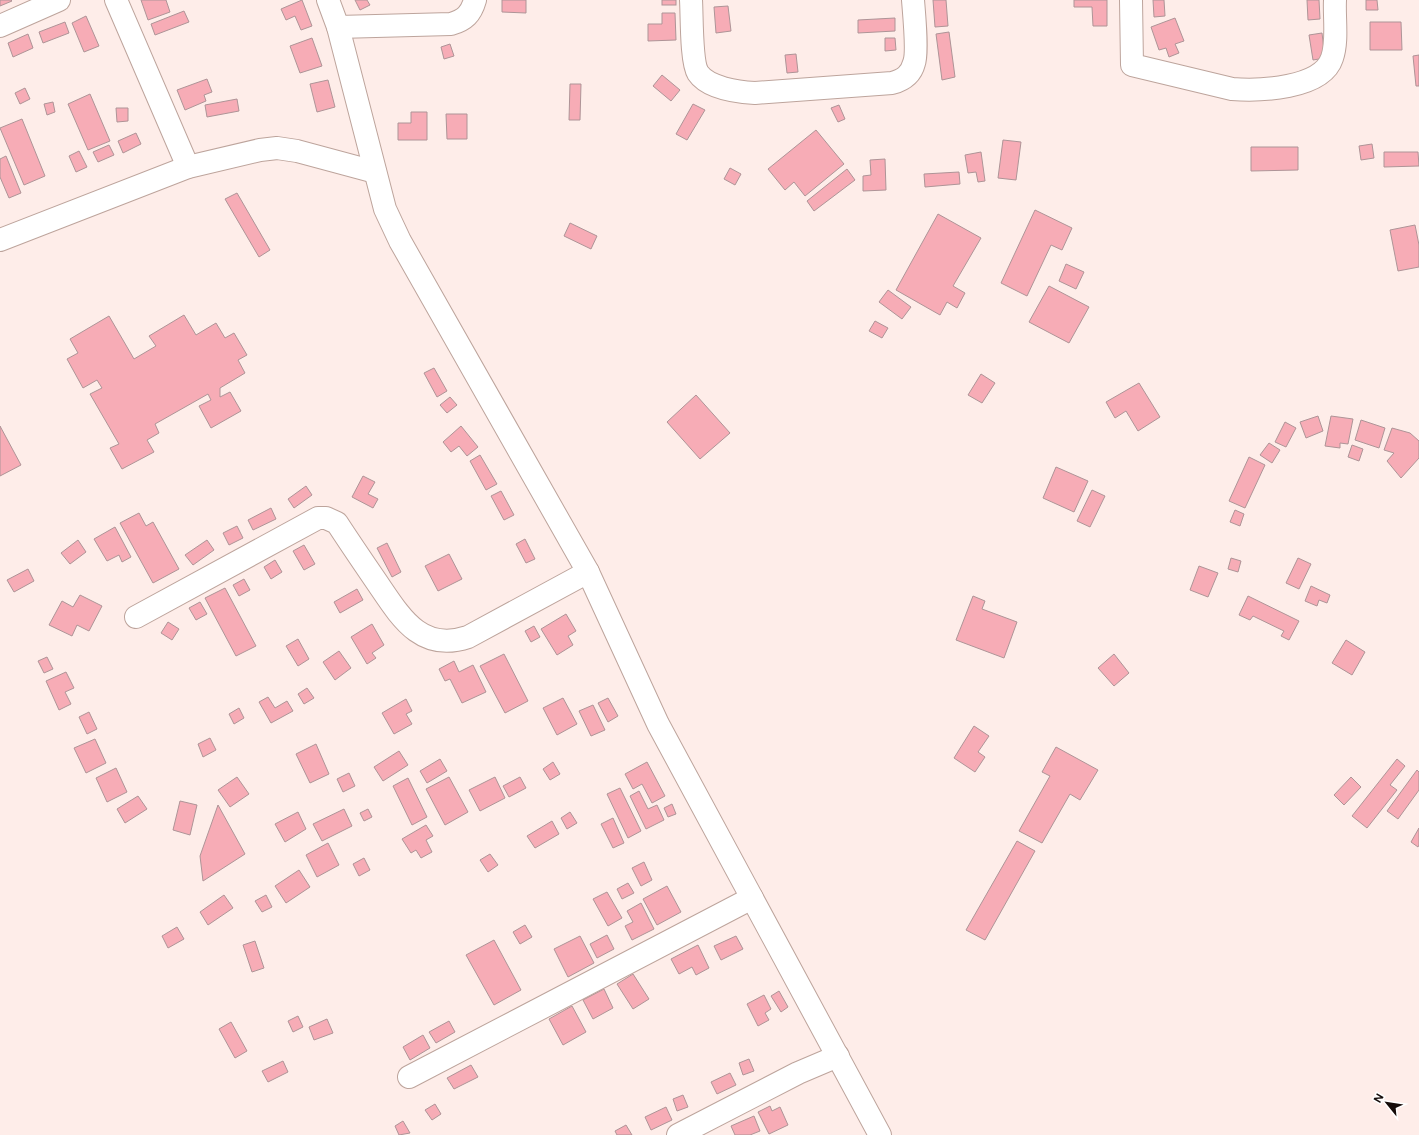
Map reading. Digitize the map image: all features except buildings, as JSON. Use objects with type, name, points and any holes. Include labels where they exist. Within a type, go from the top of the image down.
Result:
[{"type":"street","points":[[0,26],[59,0]]},
{"type":"street","points":[[116,0],[188,167]]},
{"type":"street","points":[[328,0],[338,27],[385,209],[400,241],[588,572],[658,724],[880,1135]]},
{"type":"street","points":[[338,27],[451,24],[462,21],[471,12],[475,0]]},
{"type":"street","points":[[692,0],[694,60],[698,73],[707,81],[720,87],[754,93],[892,83],[902,80],[910,73],[915,63],[913,0]]},
{"type":"street","points":[[1131,0],[1132,65],[1232,89],[1249,90],[1294,85],[1309,80],[1327,68],[1334,50],[1335,0]]},
{"type":"street","points":[[0,240],[188,167],[260,150],[277,148],[297,151],[375,172]]},
{"type":"street","points":[[136,617],[318,518],[326,518],[337,523],[398,614],[411,628],[430,638],[441,641],[455,641],[468,637],[588,572]]},
{"type":"street","points":[[409,1077],[752,898]]},
{"type":"street","points":[[678,1135],[798,1073],[838,1056]]}]
